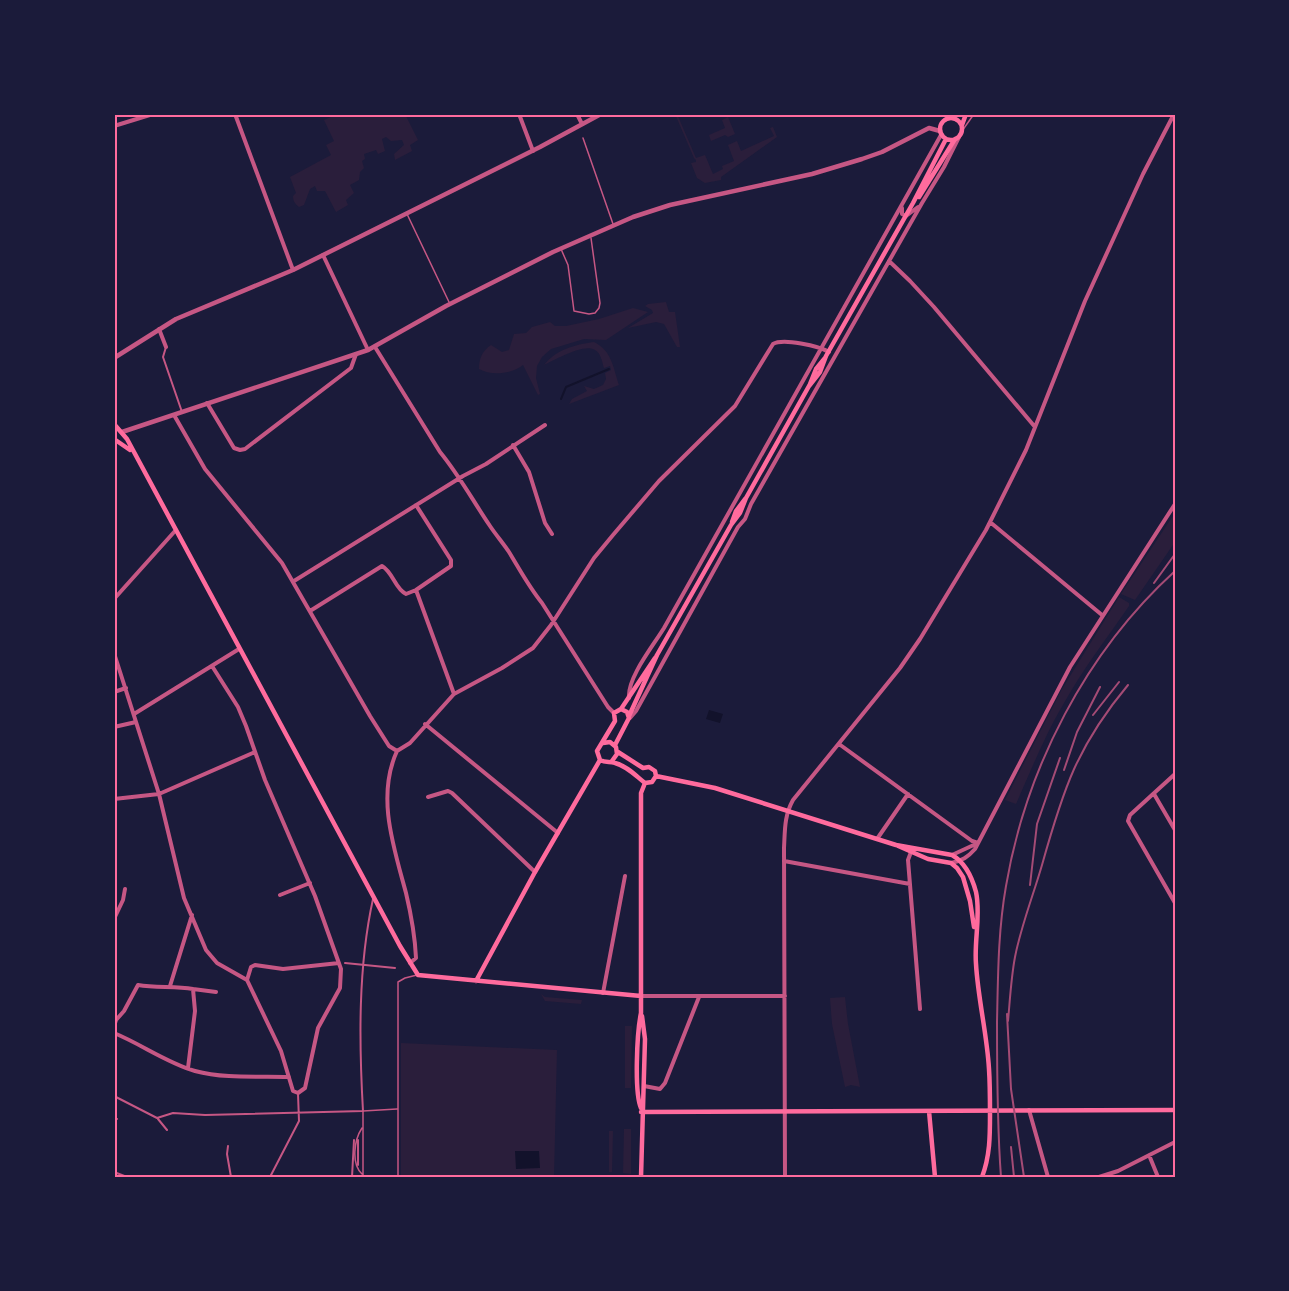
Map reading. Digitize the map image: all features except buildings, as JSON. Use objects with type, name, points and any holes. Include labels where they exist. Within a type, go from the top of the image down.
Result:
[{"type":"main road","points":[[913,203],[926,187],[949,146],[957,138],[966,114]]},
{"type":"main road","points":[[476,981],[535,872],[600,760],[597,751],[615,722],[615,713],[629,698],[657,654],[740,513],[747,496],[809,386],[820,372],[906,216],[942,135],[941,123],[952,116],[958,120],[962,128]]},
{"type":"main road","points":[[942,135],[957,138]]},
{"type":"main road","points":[[114,424],[122,432],[418,975],[640,996]]},
{"type":"main road","points":[[122,432],[114,437],[132,452]]},
{"type":"main road","points":[[615,745],[657,654]]},
{"type":"main road","points":[[621,709],[627,712],[628,719]]},
{"type":"main road","points":[[615,722],[620,725],[628,719]]},
{"type":"main road","points":[[603,743],[610,742],[615,745],[618,752],[644,768]]},
{"type":"main road","points":[[600,760],[612,761],[618,752]]},
{"type":"main road","points":[[612,761],[645,783],[652,783],[656,776],[655,771],[651,767],[644,768],[640,771],[640,778]]},
{"type":"main road","points":[[656,776],[715,788],[877,838],[928,859],[951,863],[960,872],[966,885],[975,933],[978,988],[989,1069],[990,1145],[982,1177]]},
{"type":"main road","points":[[641,1110],[644,1103],[644,1024],[640,996],[641,793],[645,783]]},
{"type":"main road","points":[[896,845],[952,855],[961,861],[973,881],[978,903],[979,912],[975,933]]},
{"type":"main road","points":[[641,1013],[638,1086],[641,1110],[641,1177]]},
{"type":"main road","points":[[641,1110],[1175,1110]]},
{"type":"main road","points":[[929,1111],[935,1177]]},
{"type":"street","points":[[114,126],[153,114]]},
{"type":"street","points":[[235,114],[293,270]]},
{"type":"street","points":[[519,114],[533,151]]},
{"type":"street","points":[[577,114],[582,124]]},
{"type":"street","points":[[114,358],[185,314],[293,270],[533,151],[601,114]]},
{"type":"street","points":[[785,1177],[784,861],[788,811],[793,800],[900,668],[920,639],[990,522],[1035,427],[1084,301],[1143,174],[1174,114]]},
{"type":"street","points":[[122,432],[368,350],[450,304],[613,225],[670,205],[812,174],[862,159],[882,152],[928,128],[942,135],[640,666],[628,689],[629,698]]},
{"type":"street","points":[[628,719],[636,711],[694,604],[738,527],[745,519],[758,491],[944,167],[957,138]]},
{"type":"street","points":[[902,207],[902,214],[906,216],[920,206]]},
{"type":"street","points":[[323,255],[368,350]]},
{"type":"street","points":[[889,261],[910,280],[1035,427]]},
{"type":"street","points":[[871,279],[884,271]]},
{"type":"street","points":[[159,329],[166,347],[163,357],[182,412]]},
{"type":"street","points":[[410,963],[416,958],[413,929],[388,814],[389,782],[397,751],[410,743],[454,694],[527,653],[542,638],[594,558],[659,481],[735,406],[773,344],[781,341],[820,348],[828,354]]},
{"type":"street","points":[[375,347],[440,452],[451,464],[608,707],[615,713]]},
{"type":"street","points":[[207,403],[234,448],[245,449],[351,368],[356,354]]},
{"type":"street","points":[[174,415],[205,469],[263,539],[294,581],[370,716],[389,746],[397,751]]},
{"type":"street","points":[[294,581],[459,478],[486,464],[545,425]]},
{"type":"street","points":[[513,445],[529,472],[545,523],[552,534]]},
{"type":"street","points":[[747,496],[758,491]]},
{"type":"street","points":[[951,863],[969,856],[978,843],[1070,667],[1175,504]]},
{"type":"street","points":[[310,611],[382,566],[387,568],[402,592],[406,594],[449,568],[452,563],[416,505]]},
{"type":"street","points":[[990,522],[1102,615]]},
{"type":"street","points":[[114,599],[176,531]]},
{"type":"street","points":[[416,590],[454,694]]},
{"type":"street","points":[[685,606],[694,604]]},
{"type":"street","points":[[665,641],[666,654]]},
{"type":"street","points":[[134,714],[239,649]]},
{"type":"street","points":[[114,653],[159,794],[179,883],[206,950],[217,963],[248,980],[281,1051],[292,1091],[298,1094]]},
{"type":"street","points":[[212,666],[238,707],[342,963],[340,988],[318,1028],[305,1088],[298,1094]]},
{"type":"street","points":[[114,692],[126,688]]},
{"type":"street","points":[[114,727],[136,722]]},
{"type":"street","points":[[425,724],[558,833]]},
{"type":"street","points":[[839,744],[972,842],[978,843]]},
{"type":"street","points":[[114,799],[159,794],[255,752]]},
{"type":"street","points":[[1175,774],[1130,815],[1128,820],[1175,903]]},
{"type":"street","points":[[428,797],[448,790],[535,872]]},
{"type":"street","points":[[877,838],[908,794]]},
{"type":"street","points":[[1154,794],[1175,830]]},
{"type":"street","points":[[952,855],[978,843]]},
{"type":"street","points":[[910,852],[908,860],[920,1009]]},
{"type":"street","points":[[784,861],[910,884]]},
{"type":"street","points":[[603,993],[625,876]]},
{"type":"street","points":[[280,896],[310,883]]},
{"type":"street","points":[[114,919],[123,900],[125,889]]},
{"type":"street","points":[[157,1118],[173,1113],[205,1115],[363,1111],[361,1080],[363,963],[374,896]]},
{"type":"street","points":[[170,986],[192,915]]},
{"type":"street","points":[[248,980],[251,967],[255,965],[283,969],[363,963],[395,968]]},
{"type":"street","points":[[114,1026],[115,1018],[124,1011],[138,985],[170,986],[216,992]]},
{"type":"street","points":[[188,1068],[194,1020],[193,989]]},
{"type":"street","points":[[640,996],[785,996]]},
{"type":"street","points":[[644,1086],[660,1089],[665,1083],[699,997]]},
{"type":"street","points":[[114,1033],[188,1068],[215,1075],[289,1077]]},
{"type":"street","points":[[270,1177],[299,1121],[298,1094]]},
{"type":"street","points":[[114,1096],[157,1118],[167,1130]]},
{"type":"street","points":[[1029,1110],[1048,1177]]},
{"type":"street","points":[[358,1165],[356,1140],[354,1177],[363,1176]]},
{"type":"street","points":[[1099,1177],[1118,1171],[1175,1142]]},
{"type":"street","points":[[228,1146],[226,1154],[231,1177]]},
{"type":"street","points":[[1149,1155],[1158,1177]]},
{"type":"street","points":[[114,1172],[127,1177]]},
{"type":"lane","points":[[962,128],[974,114]]},
{"type":"lane","points":[[583,138],[613,225]]},
{"type":"lane","points":[[407,214],[450,304]]},
{"type":"lane","points":[[561,249],[568,265],[573,308],[576,312],[592,314],[597,312],[599,308],[598,289],[590,235]]},
{"type":"lane","points":[[398,1177],[398,982],[418,975]]},
{"type":"lane","points":[[363,1176],[363,1111],[398,1109]]},
{"type":"lane","points":[[363,1126],[356,1140],[356,1165],[363,1176]]},
{"type":"shaded area","points":[[337,114],[405,114],[418,140],[410,145],[412,151],[395,160],[394,154],[404,145],[402,140],[391,141],[386,137],[382,139],[385,151],[378,154],[376,150],[364,154],[365,159],[362,161],[364,168],[360,172],[359,180],[350,185],[354,193],[346,200],[348,205],[336,212],[325,191],[317,191],[315,186],[310,189],[304,205],[299,207],[293,199],[296,193],[290,177],[331,155],[326,145],[334,141],[324,120]]},
{"type":"shaded area","points":[[675,114],[677,114],[696,158],[705,155],[713,174],[723,169],[722,166],[734,161],[728,145],[737,141],[741,151],[774,136],[770,128],[773,127],[777,137],[721,177],[721,180],[705,183],[697,178],[691,163],[696,160]]},
{"type":"shaded area","points":[[728,117],[735,134],[728,137],[725,135],[711,141],[709,135],[725,128],[722,120]]},
{"type":"shaded area","points":[[666,302],[669,312],[675,312],[680,347],[677,347],[664,324],[656,322],[628,328],[653,313],[645,306]]},
{"type":"shaded area","points":[[633,308],[648,312],[606,340],[584,339],[551,349],[542,357],[537,366],[536,378],[540,394],[538,395],[523,365],[501,373],[489,373],[479,369],[480,359],[485,350],[491,345],[502,352],[509,350],[514,334],[526,333],[532,327],[550,322],[555,326],[566,326],[599,319]]},
{"type":"shaded area","points":[[594,342],[608,355],[619,385],[569,404],[572,399],[587,391],[584,386],[594,389],[603,385],[606,379],[605,373],[611,370],[610,366],[604,368],[599,353],[590,348],[570,353],[544,365],[554,355],[566,349]]},
{"type":"shaded area","points":[[1175,513],[1175,542],[1135,600],[1121,594]]},
{"type":"shaded area","points":[[1119,597],[1129,603],[1129,606],[1064,703],[1044,740],[1016,804],[1005,800],[1062,689]]},
{"type":"shaded area","points":[[709,710],[723,714],[720,723],[706,719]]},
{"type":"shaded area","points":[[541,994],[545,997],[582,1000],[581,1004],[545,1001]]},
{"type":"shaded area","points":[[845,997],[860,1087],[851,1085],[845,1087],[832,1024],[830,998]]},
{"type":"shaded area","points":[[625,1026],[632,1026],[631,1088],[625,1088]]},
{"type":"shaded area","points":[[401,1043],[557,1050],[554,1177],[401,1177]]},
{"type":"shaded area","points":[[624,1129],[631,1129],[631,1174],[623,1173]]},
{"type":"shaded area","points":[[609,1131],[613,1131],[612,1172],[609,1172]]},
{"type":"shaded area","points":[[515,1151],[539,1151],[540,1168],[516,1169]]},
{"type":"waterway","points":[[561,399],[566,387],[609,369]]},
{"type":"railway","points":[[1154,583],[1175,554]]},
{"type":"railway","points":[[1001,1177],[997,1080],[999,954],[1003,903],[1015,842],[1028,798],[1045,756],[1088,675],[1143,603],[1175,571]]},
{"type":"railway","points":[[1093,715],[1119,682]]},
{"type":"railway","points":[[1008,1021],[1012,973],[1018,945],[1065,791],[1096,728],[1128,685]]},
{"type":"railway","points":[[1064,770],[1077,732],[1100,687]]},
{"type":"railway","points":[[1030,885],[1037,824],[1060,758]]},
{"type":"railway","points":[[1007,1014],[1011,1089],[1024,1177]]},
{"type":"railway","points":[[1011,1147],[1014,1177]]}]
